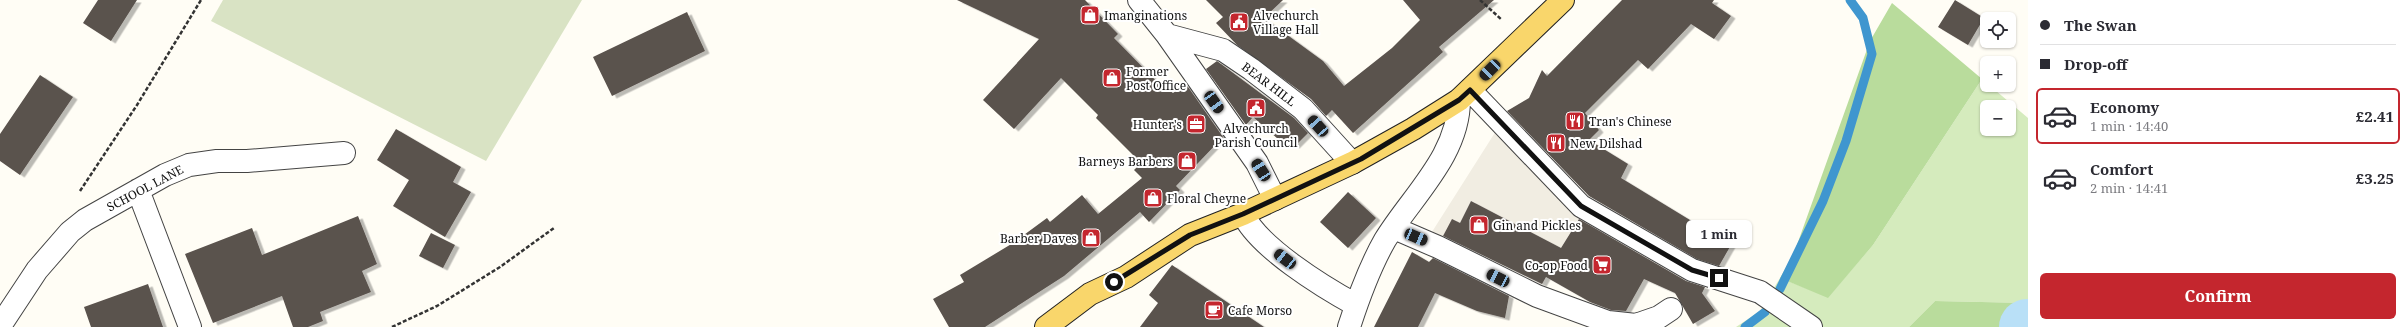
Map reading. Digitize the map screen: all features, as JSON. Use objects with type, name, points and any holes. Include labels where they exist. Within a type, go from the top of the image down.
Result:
[{"type":"main road","points":[[1046,327],[1090,294],[1126,277],[1190,235],[1243,214],[1352,163],[1465,95],[1563,0]]},
{"type":"street","points":[[1139,0],[1167,35],[1257,163],[1275,199]]},
{"type":"street","name":"BEAR HILL","points":[[1167,35],[1223,50],[1251,69],[1303,109],[1352,163]]},
{"type":"street","points":[[1349,327],[1369,269],[1394,228],[1438,165],[1459,114],[1465,95],[1581,206],[1692,270],[1760,292],[1812,327]]},
{"type":"street","name":"SCHOOL LANE","points":[[0,326],[37,270],[70,232],[85,220],[138,190],[190,165],[217,161],[247,161],[344,153]]},
{"type":"street","points":[[138,190],[190,327]]},
{"type":"street","points":[[1243,214],[1248,226],[1263,242],[1338,295],[1356,305]]},
{"type":"street","points":[[1394,228],[1438,247],[1537,296],[1608,322],[1636,326],[1659,317],[1671,309]]},
{"type":"path","points":[[79,192],[136,105],[201,0]]},
{"type":"path","points":[[392,327],[437,306],[500,267],[554,228]]},
{"type":"green space","points":[[223,0],[582,0],[486,161],[211,21]]},
{"type":"green space","points":[[1892,3],[1980,77],[1980,82],[1873,245],[1828,298],[1780,278],[1793,256],[1870,41]]},
{"type":"green space","points":[[1980,82],[1980,92],[1997,92],[2007,100],[1980,100],[1980,136],[2016,136],[2016,108],[2028,118],[2028,303],[1935,301],[1909,327],[1736,327],[1760,311],[1780,278],[1828,297],[1873,245]]},
{"type":"green space","points":[[1935,301],[2028,303],[2028,327],[1909,327]]},
{"type":"shaded area","points":[[1496,131],[1581,215],[1561,248],[1471,201],[1460,223],[1452,220],[1441,240],[1430,235]]},
{"type":"building","points":[[98,0],[137,0],[111,41],[83,23]]},
{"type":"building","points":[[957,0],[1085,0],[1118,34],[1114,38],[1167,92],[1169,90],[1173,93],[1186,84],[1223,137],[1176,186],[1180,190],[1149,222],[1140,212],[1064,276],[985,327],[949,327],[933,299],[964,282],[960,275],[1013,243],[1047,218],[1050,222],[1082,195],[1098,214],[1142,178],[1134,170],[1141,163],[1096,118],[1098,115],[1061,78],[1014,129],[983,100],[1039,39]]},
{"type":"building","points":[[1206,0],[1283,0],[1264,18],[1323,61],[1344,86],[1392,48],[1420,20],[1403,0],[1494,0],[1439,47],[1443,52],[1353,133],[1332,110],[1326,116],[1311,99],[1237,45],[1216,23],[1223,17]]},
{"type":"building","points":[[1622,0],[1714,0],[1712,3],[1731,16],[1714,39],[1691,24],[1648,69],[1638,60],[1585,113],[1599,130],[1589,140],[1628,164],[1621,178],[1731,245],[1719,266],[1697,259],[1589,196],[1507,111],[1529,98],[1542,70],[1547,76]]},
{"type":"building","points":[[1955,0],[1980,16],[1980,25],[1968,45],[1938,27]]},
{"type":"building","points":[[687,12],[705,51],[612,96],[593,57]]},
{"type":"building","points":[[1217,61],[1294,118],[1308,133],[1295,146],[1290,142],[1286,146],[1253,117],[1246,125],[1206,69]]},
{"type":"building","points":[[40,75],[73,97],[20,175],[0,161],[0,134]]},
{"type":"building","points":[[396,129],[461,167],[453,182],[471,192],[445,237],[393,206],[409,180],[377,160]]},
{"type":"building","points":[[1348,192],[1376,218],[1348,248],[1320,222]]},
{"type":"building","points":[[1471,201],[1561,248],[1579,219],[1686,281],[1705,287],[1702,293],[1715,311],[1693,324],[1675,293],[1644,279],[1626,311],[1611,310],[1590,302],[1546,277],[1542,284],[1443,236],[1452,219],[1460,223]]},
{"type":"building","points":[[358,216],[377,264],[362,271],[371,292],[320,312],[323,321],[308,327],[293,327],[282,296],[213,323],[185,254],[252,228],[262,255]]},
{"type":"building","points":[[431,233],[455,245],[443,268],[419,256]]},
{"type":"building","points":[[1412,252],[1429,262],[1433,258],[1509,296],[1505,318],[1477,311],[1435,293],[1418,327],[1374,327]]},
{"type":"building","points":[[1172,265],[1264,327],[1140,327],[1158,303],[1149,295]]},
{"type":"building","points":[[148,284],[163,327],[91,327],[84,307]]},
{"type":"waterway","points":[[1780,289],[1823,201],[1846,141],[1872,54],[1863,18],[1850,0]]},
{"type":"waterway","points":[[1745,327],[1765,312]]},
{"type":"place","name":"Imanginations","points":[[1090,15]]},
{"type":"place","name":"Alvechurch Village Hall","points":[[1239,22]]},
{"type":"place","name":"Former Post Office","points":[[1112,78]]},
{"type":"place","name":"Alvechurch Parish Council","points":[[1256,108]]},
{"type":"place","name":"Tran's Chinese","points":[[1575,121]]},
{"type":"place","name":"Hunter's","points":[[1196,124]]},
{"type":"place","name":"New Dilshad","points":[[1556,143]]},
{"type":"place","name":"Barneys Barbers","points":[[1187,161]]},
{"type":"place","name":"Floral Cheyne","points":[[1153,198]]},
{"type":"place","name":"Gin and Pickles","points":[[1479,225]]},
{"type":"place","name":"Barber Daves","points":[[1091,238]]},
{"type":"place","name":"Co-op Food","points":[[1602,265]]},
{"type":"place","name":"Cafe Morso","points":[[1214,310]]},
{"type":"route","points":[[1114,282],[1126,277],[1142,264],[1190,235],[1243,214],[1369,155],[1459,100],[1470,90],[1581,206],[1692,270],[1719,278]]}]
